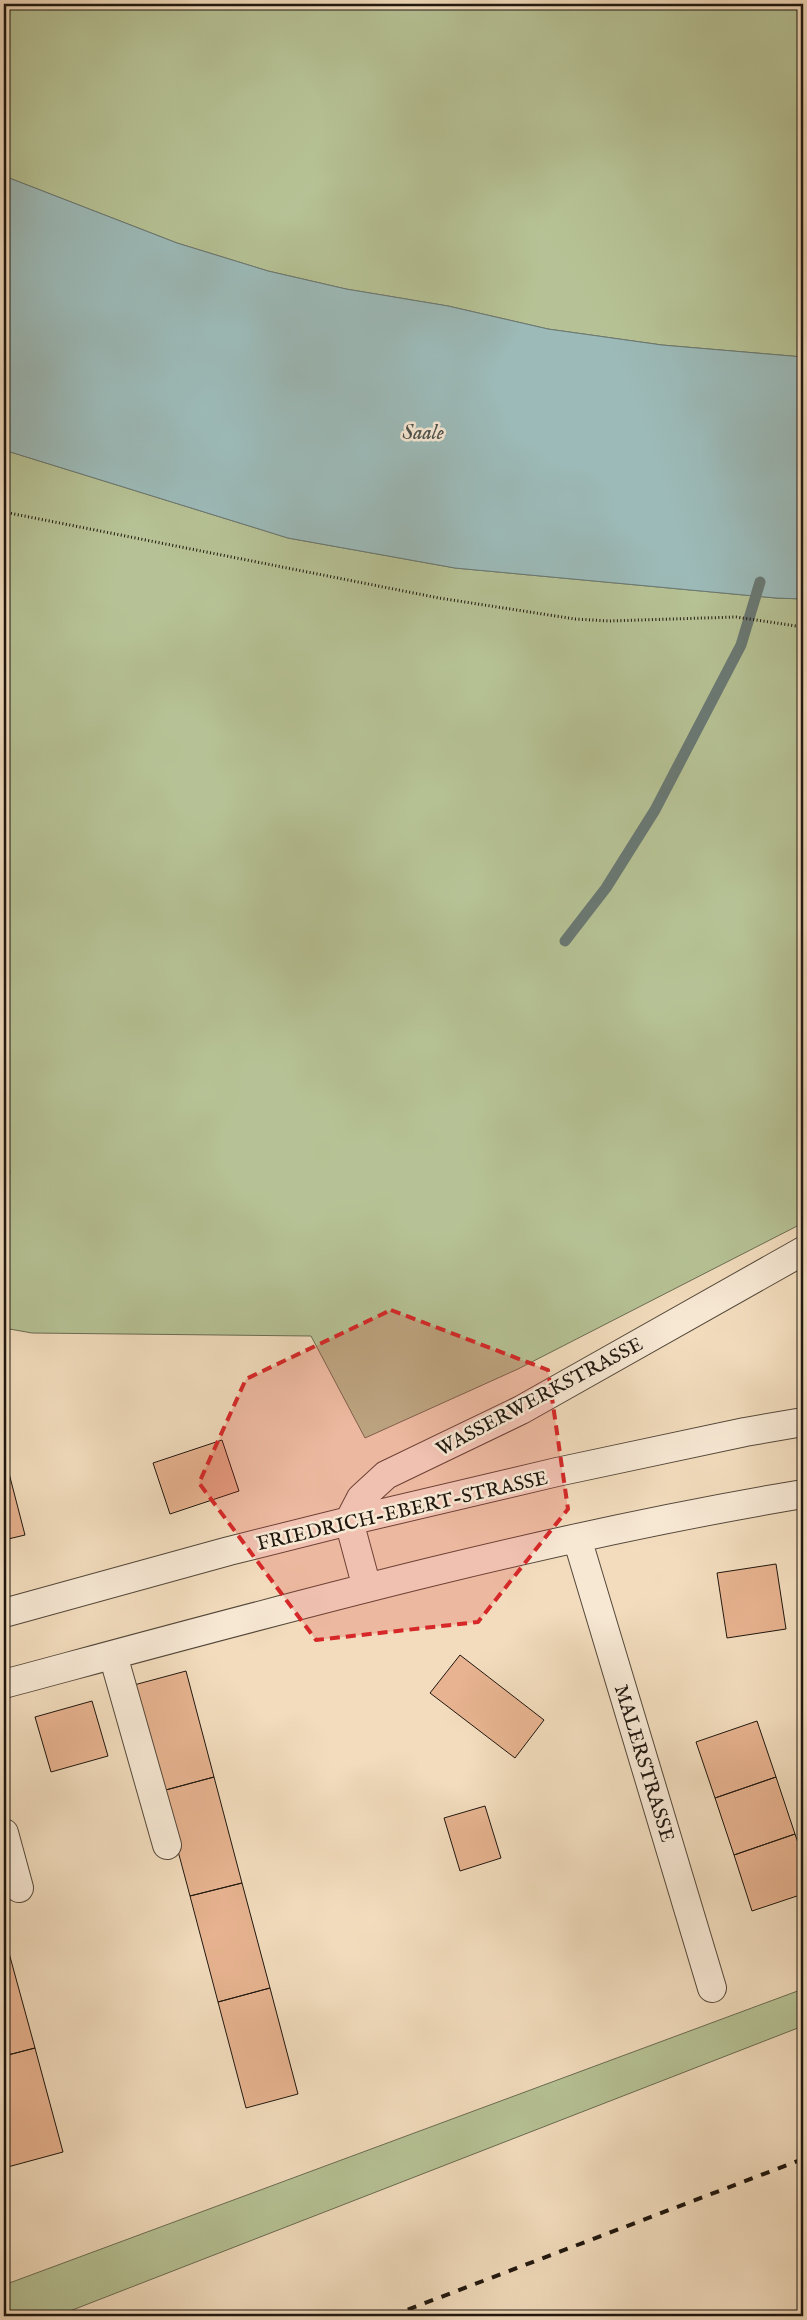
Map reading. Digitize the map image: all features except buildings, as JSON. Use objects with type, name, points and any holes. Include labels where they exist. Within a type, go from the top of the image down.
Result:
[{"type":"street","name":"WASSERWERKSTRASSE","points":[[349,1521],[361,1498],[386,1475],[521,1410],[803,1251]]},
{"type":"street","name":"FRIEDRICH-EBERT-STRASSE","points":[[4,1613],[229,1551],[349,1521],[557,1472],[746,1432],[803,1422]]},
{"type":"street","points":[[4,1684],[366,1588],[577,1538],[803,1494]]},
{"type":"street","points":[[349,1521],[366,1588]]},
{"type":"street","name":"MALERSTRASSE","points":[[577,1538],[712,1988]]},
{"type":"street","points":[[113,1655],[167,1845]]},
{"type":"street","points":[[4,1832],[20,1888]]},
{"type":"path","points":[[4,512],[439,598],[565,618],[609,621],[736,617],[803,627]]},
{"type":"highlighted area","points":[[391,1310],[548,1370],[568,1509],[478,1622],[316,1640],[199,1483],[246,1379]]},
{"type":"green space","points":[[4,4],[803,4],[803,357],[662,345],[548,329],[448,306],[346,289],[268,271],[177,243],[4,176]]},
{"type":"green space","points":[[4,450],[288,538],[455,568],[803,599],[803,1223],[518,1369],[365,1438],[311,1336],[32,1333],[4,1328],[4,1174],[10,1173],[4,1123]]},
{"type":"green space","points":[[803,1989],[803,2026],[57,2316],[4,2316],[4,2285]]},
{"type":"water","name":"Saale","points":[[4,176],[177,243],[268,271],[346,289],[448,306],[548,329],[662,345],[803,357],[803,599],[455,568],[288,538],[4,450]]},
{"type":"waterway","points":[[565,941],[606,888],[655,810],[741,645],[760,582]]},
{"type":"railway","points":[[391,2316],[803,2159]]}]
